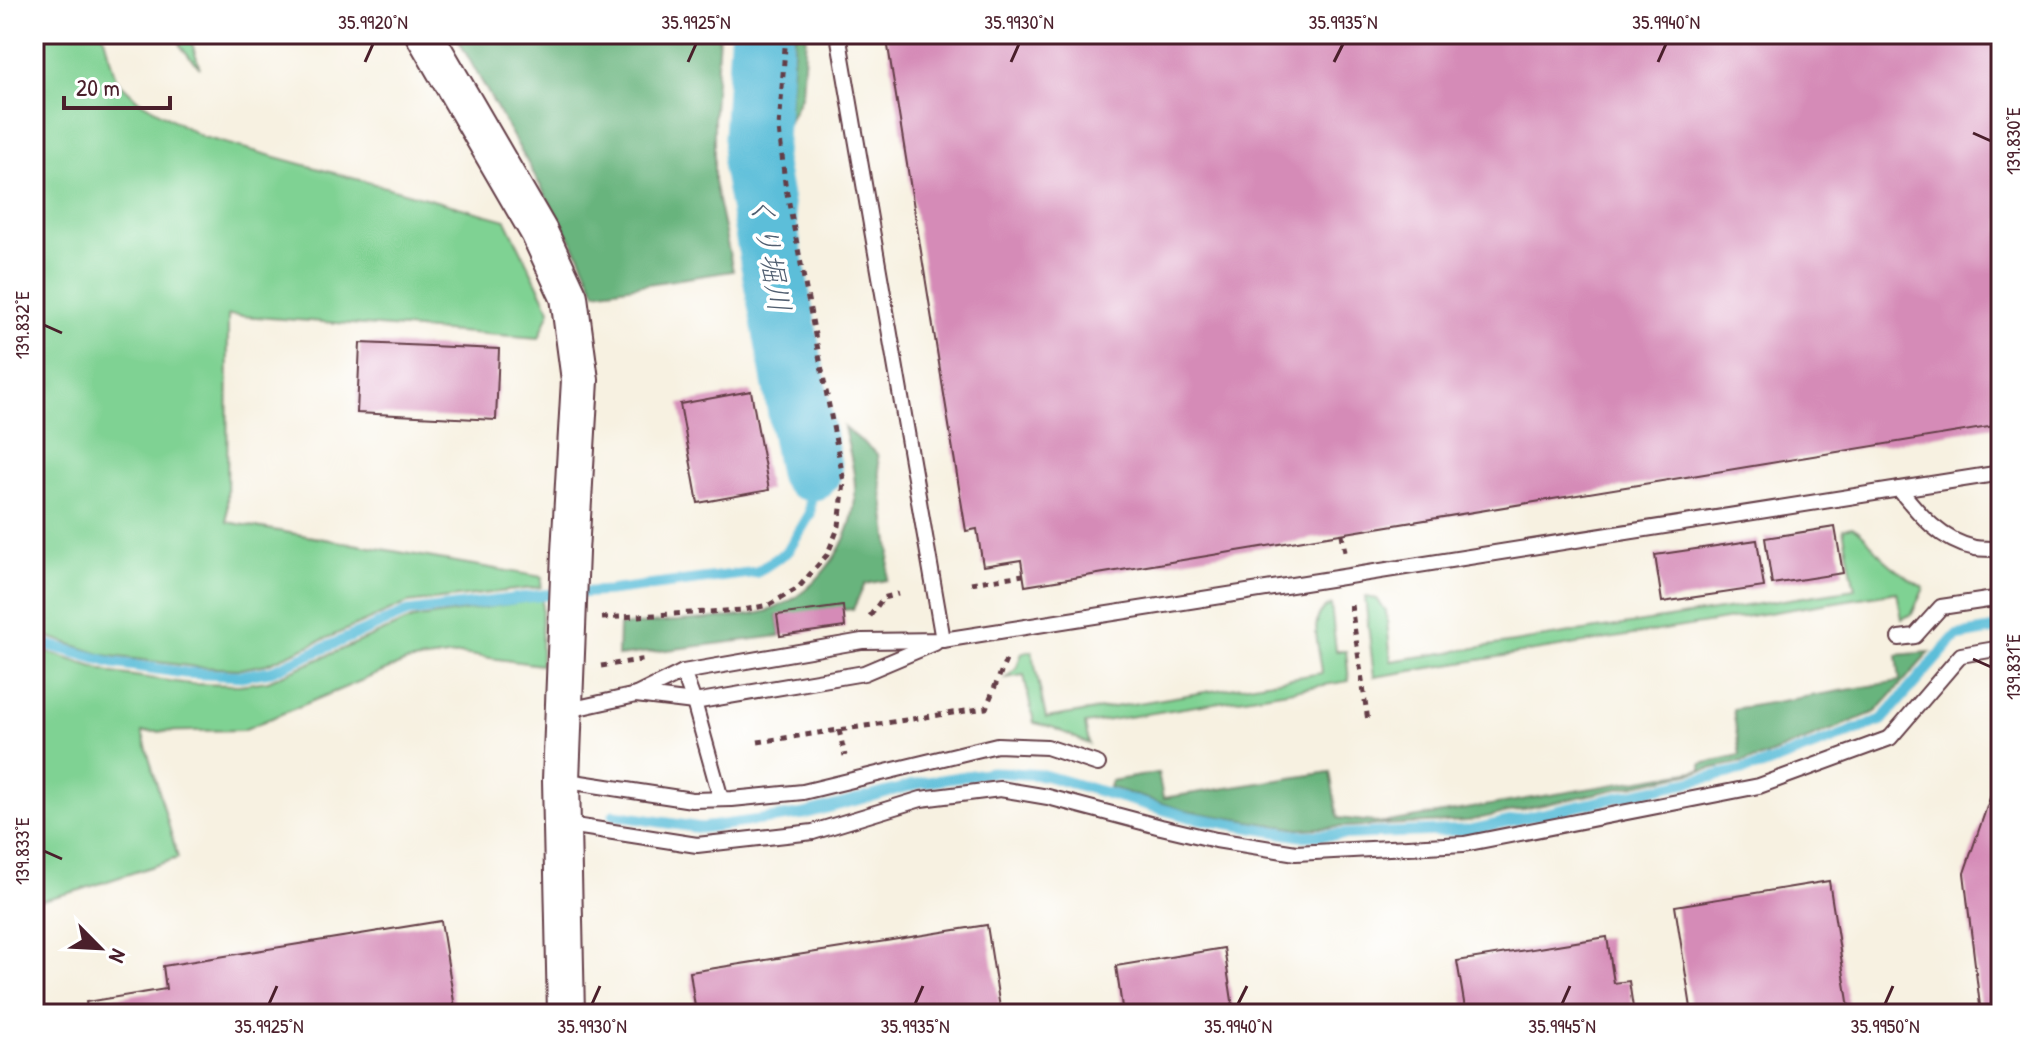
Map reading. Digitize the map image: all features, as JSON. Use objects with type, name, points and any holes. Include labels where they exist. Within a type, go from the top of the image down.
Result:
[{"type":"street","points":[[424,34],[539,232],[569,297],[580,380],[561,780],[566,1014]]},
{"type":"lane","points":[[838,34],[943,640]]},
{"type":"lane","points":[[563,711],[636,695],[683,672],[862,641],[943,640],[2001,473]]},
{"type":"lane","points":[[1899,489],[1923,519],[1949,539],[1975,548],[2001,549]]},
{"type":"lane","points":[[1899,638],[1915,636],[1941,607],[2001,598]]},
{"type":"lane","points":[[636,695],[694,702],[864,673],[943,640]]},
{"type":"lane","points":[[562,824],[697,845],[813,832],[921,799],[1000,789],[1048,797],[1216,840],[1296,853],[1464,844],[1759,786],[1890,738],[1961,655],[2001,648]]},
{"type":"lane","points":[[683,672],[721,799]]},
{"type":"lane","points":[[561,780],[692,800],[803,792],[997,745],[1047,747],[1098,764]]},
{"type":"path","points":[[567,620],[743,610],[769,605],[798,588],[827,555],[839,526],[844,482],[783,169],[779,128],[786,34]]},
{"type":"path","points":[[1342,534],[1345,552]]},
{"type":"path","points":[[971,583],[1023,575]]},
{"type":"path","points":[[1351,605],[1368,721]]},
{"type":"path","points":[[758,742],[986,708],[1006,660]]},
{"type":"green space","points":[[34,34],[103,34],[116,79],[138,100],[203,137],[506,220],[550,310],[539,338],[228,315],[227,522],[542,577],[541,587],[408,603],[267,664],[240,669],[196,667],[103,655],[34,632]]},
{"type":"green space","points":[[177,34],[189,34],[200,68],[182,48]]},
{"type":"green space","points":[[455,34],[719,34],[714,110],[714,182],[733,271],[596,292],[580,256]]},
{"type":"green space","points":[[795,34],[806,34],[802,94],[788,124]]},
{"type":"green space","points":[[844,427],[877,454],[890,551],[887,580],[865,584],[853,609],[777,616],[780,636],[618,656],[619,626],[765,612],[790,601],[820,576],[842,544],[854,507],[854,473]]},
{"type":"green space","points":[[1852,527],[1888,562],[1924,588],[1912,614],[1902,619],[1897,592],[1374,677],[1365,597],[1377,599],[1386,611],[1391,661],[1855,589],[1843,529]]},
{"type":"green space","points":[[542,599],[541,665],[461,654],[406,662],[243,730],[142,732],[178,858],[34,902],[34,648],[113,673],[190,684],[239,685],[268,681],[412,619]]},
{"type":"green space","points":[[1331,605],[1336,651],[1346,651],[1349,681],[1085,724],[1089,744],[1052,727],[1034,723],[1024,675],[1006,678],[1016,669],[1022,653],[1032,651],[1046,718],[1322,673],[1316,625],[1323,610]]},
{"type":"green space","points":[[1930,652],[1876,712],[1761,758],[1468,821],[1299,829],[1187,811],[1109,787],[1111,781],[1158,773],[1163,798],[1330,772],[1338,818],[1382,823],[1701,770],[1701,764],[1740,755],[1733,709],[1900,681],[1897,655]]},
{"type":"building","points":[[886,34],[2001,34],[2001,425],[1025,586],[1021,560],[983,566],[977,529],[966,531]]},
{"type":"building","points":[[360,343],[499,349],[496,420],[357,413]]},
{"type":"building","points":[[751,391],[769,490],[698,503],[680,404]]},
{"type":"building","points":[[1835,527],[1843,573],[1772,584],[1765,538]]},
{"type":"building","points":[[1757,540],[1764,587],[1662,602],[1655,555]]},
{"type":"building","points":[[843,606],[845,627],[780,636],[777,615]]},
{"type":"building","points":[[2001,766],[2001,1014],[1981,1014],[1964,873]]},
{"type":"building","points":[[1829,881],[1850,1014],[1692,1014],[1675,906]]},
{"type":"building","points":[[441,921],[456,1014],[88,1014],[86,1002],[166,989],[163,966]]},
{"type":"building","points":[[987,925],[1001,1014],[696,1014],[690,972]]},
{"type":"building","points":[[1607,937],[1614,983],[1629,981],[1634,1014],[1466,1014],[1457,961]]},
{"type":"building","points":[[1224,948],[1234,1014],[1123,1014],[1116,966]]},
{"type":"waterway","name":"くり堀川","points":[[762,34],[754,163],[810,469]]},
{"type":"waterway","points":[[34,641],[113,663],[185,673],[241,676],[271,671],[408,612],[757,572],[788,551],[810,514],[810,469]]},
{"type":"waterway","points":[[614,815],[701,828],[804,814],[921,783],[992,772],[1043,775],[1189,817],[1300,836],[1470,830],[1761,766],[1882,720],[1956,636],[2001,628]]}]
